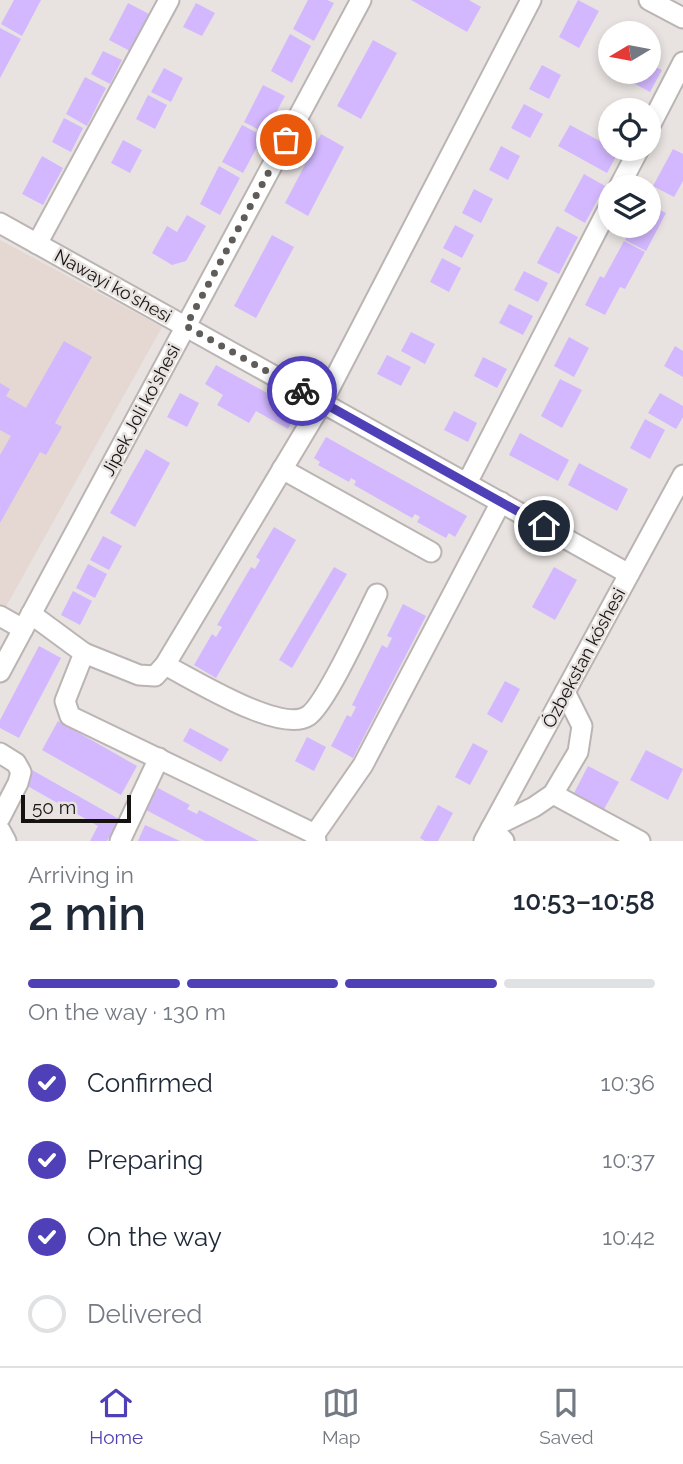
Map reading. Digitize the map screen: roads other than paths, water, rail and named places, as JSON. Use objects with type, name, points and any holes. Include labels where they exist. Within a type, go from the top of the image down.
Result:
[{"type":"street","points":[[37,244],[169,0]]},
{"type":"street","name":"Jipek Joli ko'shesi","points":[[0,672],[361,0]]},
{"type":"street","points":[[0,617],[27,621],[85,653],[139,675],[155,676],[165,665],[322,402],[530,0]]},
{"type":"street","points":[[649,0],[683,18]]},
{"type":"street","points":[[661,105],[683,62]]},
{"type":"street","name":"Nawayi ko'shesi","points":[[0,223],[629,574]]},
{"type":"street","points":[[467,483],[598,228]]},
{"type":"street","points":[[282,469],[431,552]]},
{"type":"street","name":"Ózbekstan kóshesi","points":[[493,837],[565,692],[683,475]]},
{"type":"street","points":[[85,653],[65,701],[70,716],[316,837],[363,765],[500,502]]},
{"type":"street","points":[[165,665],[248,708],[284,720],[308,716],[323,699],[377,594]]},
{"type":"street","points":[[493,837],[553,794],[578,752],[582,726],[565,692]]},
{"type":"street","points":[[0,753],[16,762],[21,772],[0,818]]},
{"type":"street","points":[[120,841],[159,758]]},
{"type":"street","points":[[553,794],[640,841]]},
{"type":"street","points":[[0,830],[6,841]]}]
